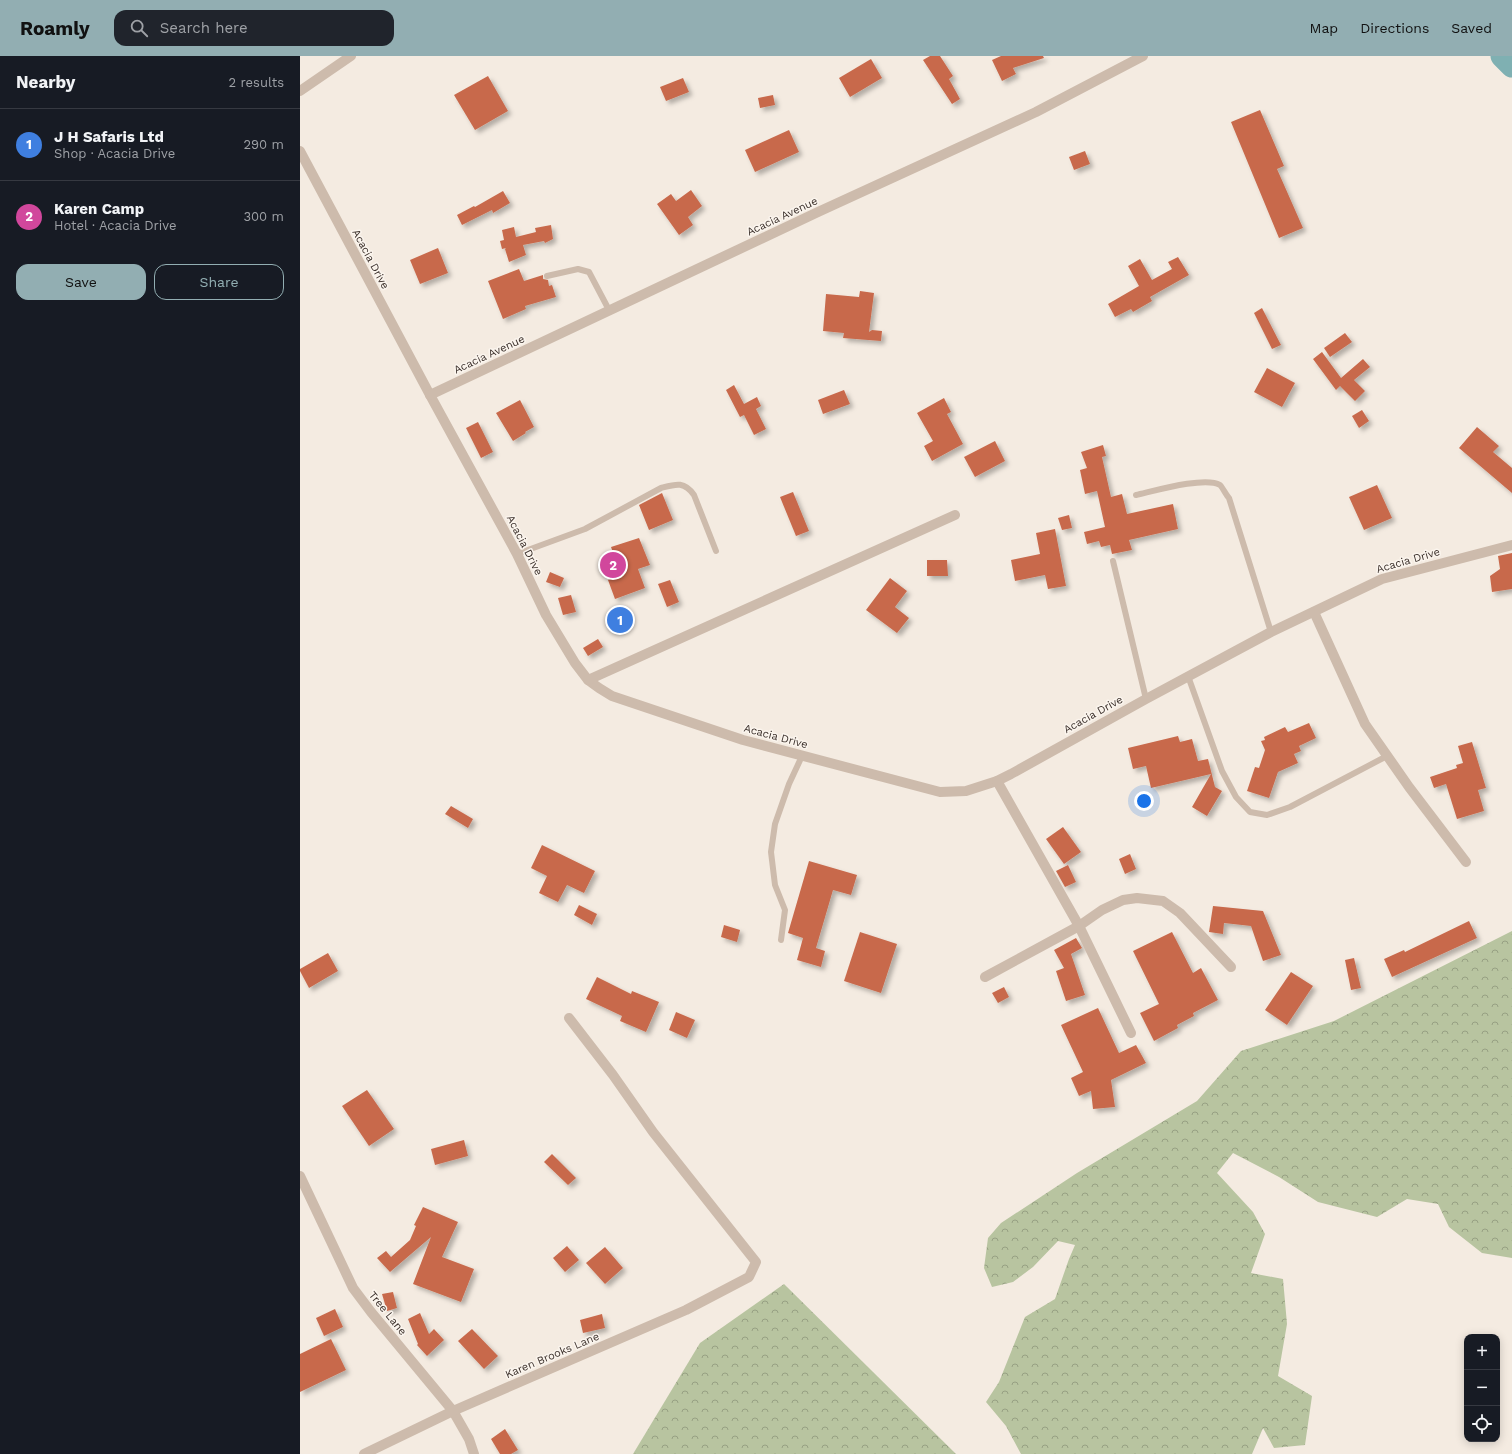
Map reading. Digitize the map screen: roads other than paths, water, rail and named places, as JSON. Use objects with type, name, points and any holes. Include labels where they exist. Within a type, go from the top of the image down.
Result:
[{"type":"street","points":[[300,91],[351,56]]},
{"type":"street","name":"Acacia Avenue","points":[[430,395],[818,212],[1036,112],[1143,56]]},
{"type":"street","name":"Acacia Drive","points":[[300,151],[430,395],[518,554],[546,615],[574,663],[588,680],[612,696],[743,740],[940,792],[966,791],[996,781],[1271,632],[1382,579],[1512,545]]},
{"type":"street","points":[[588,680],[955,515]]},
{"type":"street","points":[[1314,612],[1366,724],[1409,787],[1466,862]]},
{"type":"street","points":[[996,781],[1079,926],[1131,1033]]},
{"type":"street","points":[[985,977],[1079,926],[1102,910],[1123,900],[1137,898],[1163,901],[1180,914],[1231,967]]},
{"type":"street","name":"Karen Brooks Lane","points":[[364,1454],[453,1411],[686,1310],[749,1277],[756,1262],[653,1132],[613,1075],[569,1018]]},
{"type":"street","name":"Tree Lane","points":[[300,1176],[303,1194],[353,1288],[453,1411],[469,1439],[474,1454]]},
{"type":"lane","points":[[547,276],[578,269],[589,272],[609,310]]},
{"type":"lane","points":[[1136,495],[1209,481],[1221,486],[1229,498],[1271,632]]},
{"type":"lane","points":[[518,554],[585,529],[661,488],[675,485],[684,485],[689,488],[694,495],[716,551]]},
{"type":"lane","points":[[1113,561],[1146,699]]},
{"type":"lane","points":[[1188,676],[1222,771],[1236,797],[1250,812],[1267,815],[1290,806],[1387,756]]},
{"type":"lane","points":[[781,940],[785,910],[774,885],[771,852],[775,824],[789,784],[802,756]]},
{"type":"waterway","points":[[1502,56],[1512,66]]},
{"type":"place","name":"Karen Camp","points":[[613,565]]},
{"type":"place","name":"J H Safaris Ltd","points":[[620,620]]}]
